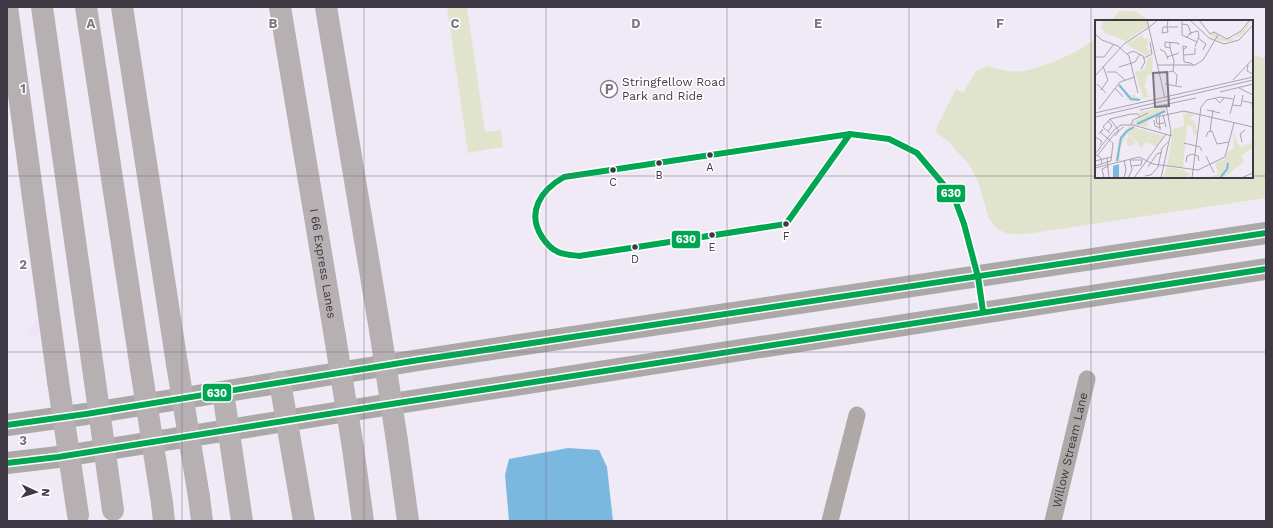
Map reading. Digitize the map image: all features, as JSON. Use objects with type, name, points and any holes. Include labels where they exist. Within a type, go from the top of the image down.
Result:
[{"type":"highway","points":[[7,7],[58,381],[79,518]]},
{"type":"highway","points":[[42,7],[113,516]]},
{"type":"highway","points":[[86,7],[163,512]]},
{"type":"highway","points":[[122,7],[202,521]]},
{"type":"highway","name":"I 66 Express Lanes","points":[[280,7],[353,448],[363,521]]},
{"type":"highway","points":[[326,7],[380,330],[408,521]]},
{"type":"highway","points":[[280,382],[304,521]]},
{"type":"highway","points":[[223,392],[242,521]]},
{"type":"main road","points":[[7,425],[86,414],[419,360],[1266,233]]},
{"type":"main road","points":[[7,463],[58,457],[228,431],[1266,270]]},
{"type":"street","name":"Willow Stream Lane","points":[[1053,521],[1087,379]]},
{"type":"street","points":[[832,521],[856,415]]},
{"type":"shaded area","points":[[40,316],[48,321],[34,339],[27,334]]},
{"type":"green space","points":[[447,7],[467,7],[485,132],[501,130],[503,147],[468,153]]},
{"type":"green space","points":[[1119,11],[1135,11],[1148,20],[1113,20]]},
{"type":"green space","points":[[1095,38],[1095,178],[1253,178],[1253,55],[1266,58],[1266,198],[1033,233],[1013,234],[997,228],[988,216],[978,181],[970,166],[949,142],[937,133],[936,129],[956,89],[963,93],[976,71],[988,66],[1009,71],[1022,71],[1040,67],[1072,54],[1090,43]]},
{"type":"water","points":[[568,448],[599,450],[607,467],[613,521],[509,521],[505,475],[509,459]]},
{"type":"transit line","name":"630","points":[[850,134],[889,139],[917,153],[954,197],[964,224],[978,277],[983,311]]},
{"type":"transit line","name":"630","points":[[850,134],[786,224],[579,256],[563,254],[553,249],[542,237],[537,228],[535,219],[538,202],[549,188],[564,177],[850,134]]},
{"type":"transit line","name":"630","points":[[7,425],[86,414],[419,360],[1266,233]]},
{"type":"transit line","name":"630","points":[[7,463],[58,457],[1266,269]]},
{"type":"place","name":"Stringfellow Road Park and Ride","points":[[609,89]]},
{"type":"place","name":"A","points":[[710,155]]},
{"type":"place","name":"B","points":[[659,163]]},
{"type":"place","name":"C","points":[[613,170]]},
{"type":"place","name":"F","points":[[786,224]]},
{"type":"place","name":"E","points":[[712,235]]},
{"type":"place","name":"D","points":[[635,247]]}]
